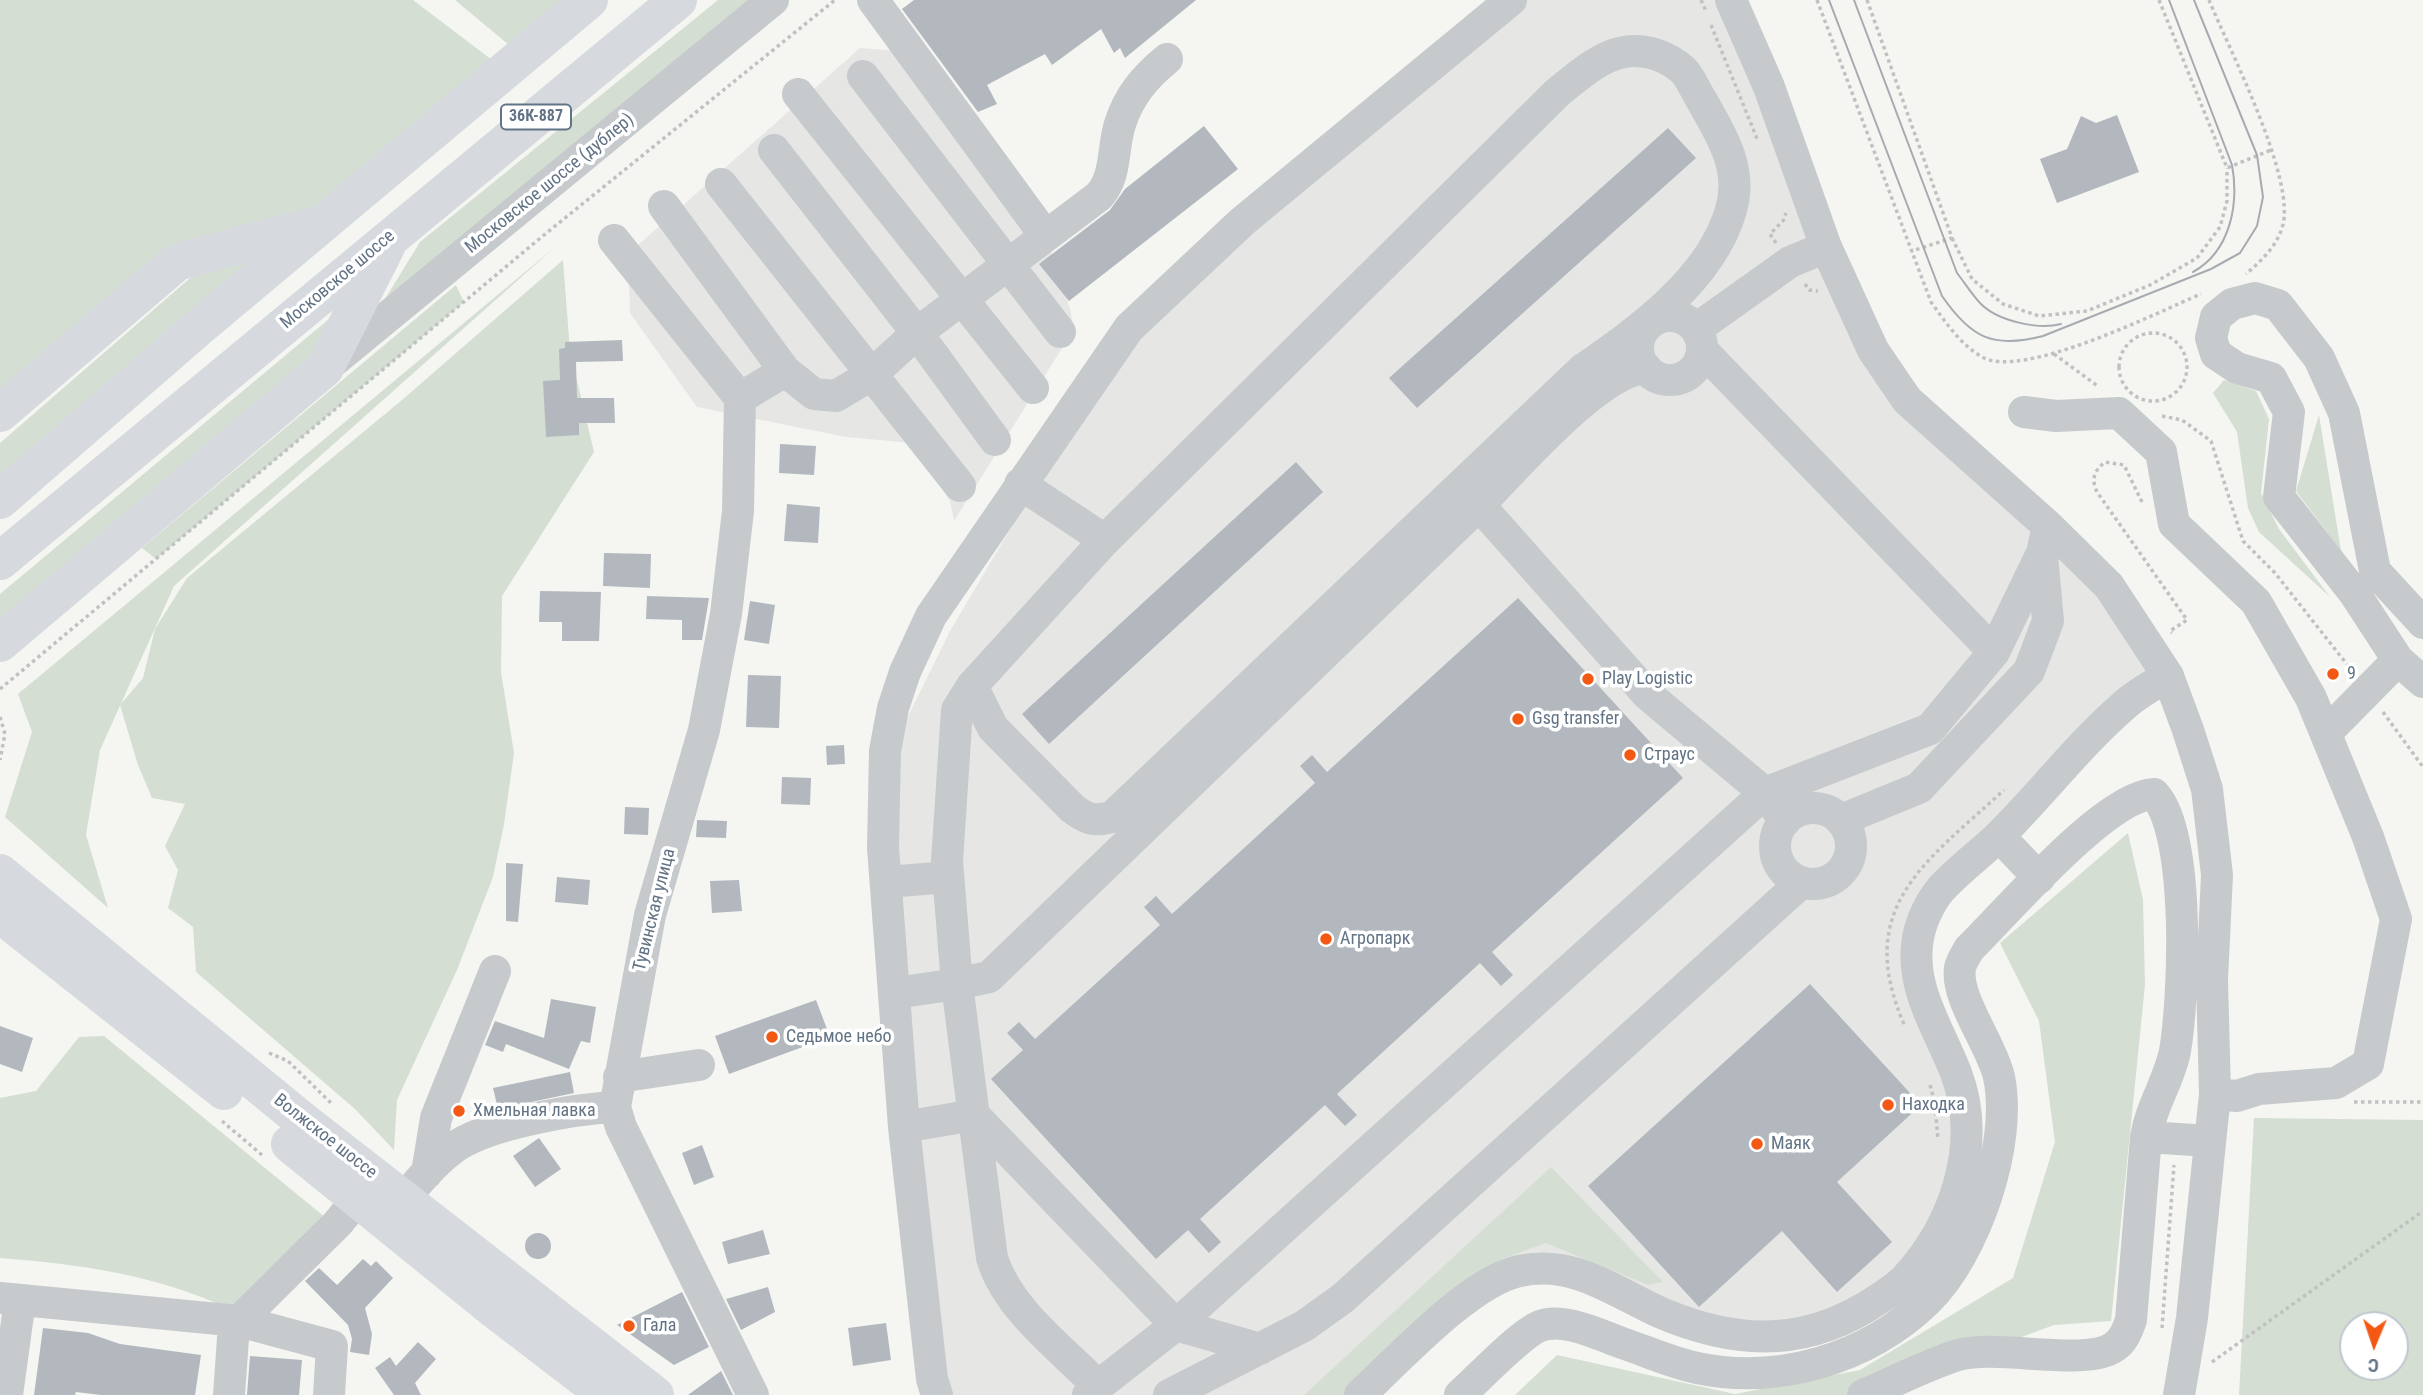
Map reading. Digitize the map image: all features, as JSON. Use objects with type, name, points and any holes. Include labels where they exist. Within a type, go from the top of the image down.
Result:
[{"type":"main road","name":"36К-887","points":[[0,500],[322,223],[589,0]]},
{"type":"main road","name":"Московское шоссе","points":[[0,561],[678,0]]},
{"type":"main road","points":[[0,413],[177,262],[322,223]]},
{"type":"main road","points":[[0,643],[326,368],[393,235]]},
{"type":"main road","name":"Волжское шоссе","points":[[0,873],[304,1122],[416,1185],[654,1395]]},
{"type":"main road","name":"Волжское шоссе","points":[[0,914],[495,1310],[606,1395]]},
{"type":"street","name":"Московское шоссе (дублер)","points":[[326,368],[773,0]]},
{"type":"street","points":[[873,0],[1044,234]]},
{"type":"street","points":[[937,1395],[932,1379],[904,1127],[887,882],[882,793],[885,751],[893,708],[931,616],[1129,328],[1243,221],[1478,11],[1511,0]]},
{"type":"street","points":[[1731,0],[1769,87],[1826,247],[1872,350],[1907,400],[2045,540],[2109,586],[2168,676],[2207,789],[2217,875],[2212,980],[2215,1094],[2192,1318],[2179,1395]]},
{"type":"street","points":[[1826,247],[1790,262],[1699,339],[1697,366],[1679,379],[1658,377],[1646,368],[1638,345],[1644,328],[1718,242],[1731,210],[1735,182],[1732,159],[1684,71],[1659,54],[1625,51],[1592,65],[1557,93],[1105,540],[972,686],[957,710],[948,877],[957,984],[992,1258],[999,1281],[1012,1299],[1093,1390],[1176,1325],[1765,793],[1831,770],[1930,729],[1994,652],[2045,540]]},
{"type":"street","points":[[664,206],[785,371],[814,394],[836,396],[871,375],[917,332],[1044,234],[1099,196],[1109,185],[1120,123],[1134,92],[1167,59]]},
{"type":"street","points":[[863,76],[1060,332]]},
{"type":"street","points":[[798,94],[1033,388]]},
{"type":"street","points":[[774,150],[917,332],[995,440]]},
{"type":"street","points":[[721,184],[960,486]]},
{"type":"street","points":[[614,240],[740,398],[785,371]]},
{"type":"street","points":[[2423,623],[2375,571],[2344,413],[2319,358],[2278,305],[2255,298],[2232,304],[2216,317],[2211,338],[2216,354],[2237,368],[2272,378],[2289,412],[2279,497],[2355,594],[2398,660],[2423,682]]},
{"type":"street","points":[[972,686],[979,707],[993,728],[1072,808],[1087,819],[1100,821],[1112,817],[1582,370],[1651,322],[1673,316],[1684,319],[1699,339],[1994,652]]},
{"type":"street","points":[[895,993],[957,984],[989,976],[1479,505],[1589,395],[1634,369],[1646,368]]},
{"type":"street","name":"Тувинская улица","points":[[617,1092],[650,915],[704,730],[726,614],[738,511],[740,398]]},
{"type":"street","points":[[2024,412],[2056,416],[2119,414],[2161,452],[2174,524],[2256,602],[2311,698],[2368,837],[2396,919],[2368,1064],[2336,1083],[2259,1089],[2237,1096],[2215,1094]]},
{"type":"street","points":[[1020,484],[1105,540]]},
{"type":"street","points":[[1479,505],[1648,695],[1765,793],[1785,821]]},
{"type":"street","points":[[1841,820],[1919,788],[2029,671],[2048,621],[2045,540]]},
{"type":"street","points":[[2326,733],[2398,660]]},
{"type":"street","points":[[1360,1395],[1482,1287],[1518,1271],[1557,1268],[1597,1279],[1658,1311],[1693,1325],[1751,1337],[1776,1337],[1819,1331],[1852,1315],[1903,1281],[1945,1221],[1958,1192],[1965,1158],[1965,1101],[1920,988],[1916,960],[1918,936],[1927,911],[1941,890],[1999,836],[2129,701],[2168,676]]},
{"type":"street","points":[[1460,1395],[1540,1326],[1562,1324],[1696,1368],[1732,1373],[1772,1373],[1815,1366],[1867,1345],[1927,1301],[1965,1252],[1988,1195],[1999,1140],[2000,1081],[1996,1062],[1963,991],[1960,966],[1969,949],[2106,815],[2140,794],[2154,794],[2172,823],[2185,951],[2173,1057],[2150,1114],[2146,1137],[2131,1320],[2124,1338],[2112,1349],[2091,1354],[1980,1351],[1958,1355],[1863,1395]]},
{"type":"street","points":[[1819,809],[1841,820],[1851,842],[1846,866],[1826,881],[1802,882],[1782,867],[1777,856],[1779,831],[1785,821],[1795,813],[1819,809]]},
{"type":"street","points":[[1999,836],[2039,878]]},
{"type":"street","points":[[887,882],[948,877]]},
{"type":"street","points":[[1169,1395],[1304,1326],[1343,1298],[1802,882]]},
{"type":"street","points":[[416,1185],[436,1118],[495,971]]},
{"type":"street","points":[[416,1185],[456,1146],[479,1135],[582,1109],[617,1092],[699,1065]]},
{"type":"street","points":[[617,1092],[621,1127],[753,1395]]},
{"type":"street","points":[[974,1115],[1176,1325],[1260,1349]]},
{"type":"street","points":[[904,1127],[974,1115]]},
{"type":"street","points":[[2146,1137],[2210,1141]]},
{"type":"street","points":[[229,1395],[233,1338],[239,1321],[338,1223],[358,1198]]},
{"type":"street","points":[[7,1395],[10,1299],[239,1321],[332,1346],[328,1395]]},
{"type":"path","points":[[0,690],[544,235],[835,0]]},
{"type":"path","points":[[1701,0],[1762,149]]},
{"type":"path","points":[[1817,0],[1931,302],[1953,334],[1984,359],[2019,362],[2054,354],[2206,292]]},
{"type":"path","points":[[1867,0],[1952,238],[1972,279],[2003,304],[2039,316],[2087,311],[2150,285],[2197,258],[2220,227],[2227,201],[2227,168],[2159,0]]},
{"type":"path","points":[[2208,0],[2271,150],[2286,204],[2283,228],[2266,257],[2242,277]]},
{"type":"path","points":[[2227,168],[2271,150]]},
{"type":"path","points":[[1770,234],[1783,221],[1787,211]]},
{"type":"path","points":[[1912,251],[1952,238]]},
{"type":"path","points":[[2160,334],[2171,338],[2185,355],[2186,378],[2172,396],[2150,402],[2139,399],[2123,384],[2119,362],[2123,352],[2138,336],[2160,334]]},
{"type":"path","points":[[2054,354],[2104,390]]},
{"type":"path","points":[[2161,416],[2182,420],[2211,441],[2243,541],[2275,573],[2423,766]]},
{"type":"path","points":[[0,717],[5,734],[0,760]]},
{"type":"path","points":[[2210,1364],[2423,1211]]},
{"type":"shaded area","points":[[0,0],[413,0],[504,69],[322,223],[177,262],[0,413]]},
{"type":"shaded area","points":[[455,0],[590,0],[521,55]]},
{"type":"shaded area","points":[[718,0],[750,0],[377,312],[420,242]]},
{"type":"shaded area","points":[[1511,0],[1730,0],[1920,433],[2048,526],[2168,676],[1940,890],[1916,960],[1966,1131],[1945,1221],[1874,1302],[1721,1333],[1557,1268],[1482,1288],[1367,1395],[941,1395],[884,765],[950,631],[1129,328]]},
{"type":"shaded area","points":[[860,48],[900,51],[1051,250],[1074,329],[954,521],[950,501],[911,443],[846,437],[697,407],[630,313],[628,254]]},
{"type":"shaded area","points":[[554,248],[174,586],[100,750],[86,835],[108,908],[5,817],[32,732],[18,694]]},
{"type":"shaded area","points":[[265,252],[0,478],[0,443],[197,272]]},
{"type":"shaded area","points":[[563,260],[570,351],[594,452],[502,596],[501,672],[514,753],[504,824],[493,877],[457,970],[397,1100],[394,1150],[355,1109],[196,972],[193,927],[168,908],[178,870],[165,846],[185,804],[152,798],[138,765],[120,705],[143,678],[155,629],[187,578],[402,400]]},
{"type":"shaded area","points":[[456,285],[464,302],[156,559],[142,548]]},
{"type":"shaded area","points":[[366,288],[336,348],[0,622],[0,594]]},
{"type":"shaded area","points":[[2224,380],[2256,391],[2269,419],[2261,493],[2279,529],[2330,597],[2259,532],[2248,508],[2237,432],[2213,393]]},
{"type":"shaded area","points":[[2319,415],[2341,551],[2296,491]]},
{"type":"shaded area","points":[[2128,833],[2143,900],[2145,985],[2111,1321],[2054,1325],[1865,1395],[1515,1395],[1557,1355],[1735,1394],[1860,1370],[2013,1278],[2055,1142],[2039,1021],[2000,943]]},
{"type":"shaded area","points":[[104,1036],[326,1218],[289,1263],[265,1273],[230,1309],[174,1288],[117,1273],[0,1258],[0,1098],[36,1091],[79,1037]]},
{"type":"shaded area","points":[[2254,1118],[2423,1120],[2423,1395],[2239,1395]]},
{"type":"shaded area","points":[[1551,1167],[1663,1282],[1648,1285],[1546,1243],[1499,1260],[1351,1395],[1304,1395]]},
{"type":"building","points":[[914,0],[1196,0],[1125,58],[1120,48],[1114,53],[1101,29],[1052,65],[1045,54],[987,85],[997,104],[978,112],[902,9]]},
{"type":"building","points":[[2117,115],[2139,172],[2057,203],[2040,159],[2067,149],[2081,116],[2096,123]]},
{"type":"building","points":[[1204,126],[1238,169],[1069,301],[1039,264],[1110,210],[1125,189]]},
{"type":"building","points":[[1668,128],[1696,158],[1417,408],[1389,378]]},
{"type":"building","points":[[622,340],[623,361],[576,362],[577,398],[614,398],[615,423],[579,423],[579,435],[546,437],[543,381],[560,380],[559,349],[565,348],[565,342]]},
{"type":"building","points":[[780,444],[816,446],[814,475],[779,473]]},
{"type":"building","points":[[1296,462],[1323,492],[1049,744],[1022,714]]},
{"type":"building","points":[[787,504],[820,507],[818,543],[784,541]]},
{"type":"building","points":[[604,553],[651,554],[650,588],[603,586]]},
{"type":"building","points":[[540,591],[601,592],[599,641],[562,641],[562,622],[539,622]]},
{"type":"building","points":[[647,596],[709,598],[702,640],[682,640],[682,620],[646,619]]},
{"type":"building","name":"Агропарк","points":[[1518,598],[1683,778],[1492,952],[1513,975],[1501,986],[1480,963],[1337,1094],[1357,1115],[1345,1126],[1325,1105],[1200,1219],[1221,1242],[1209,1253],[1188,1230],[1156,1259],[991,1079],[1023,1050],[1007,1033],[1019,1022],[1035,1039],[1160,925],[1144,907],[1156,896],[1172,914],[1315,783],[1300,766],[1312,755],[1327,772]]},
{"type":"building","points":[[750,601],[775,605],[769,644],[744,640]]},
{"type":"building","points":[[748,675],[781,676],[779,728],[746,727]]},
{"type":"building","points":[[844,745],[845,764],[827,765],[826,746]]},
{"type":"building","points":[[782,777],[811,778],[810,805],[781,804]]},
{"type":"building","points":[[625,807],[649,808],[648,835],[624,834]]},
{"type":"building","points":[[697,820],[727,821],[726,838],[696,837]]},
{"type":"building","points":[[506,863],[523,864],[518,922],[506,921]]},
{"type":"building","points":[[557,877],[590,880],[588,905],[555,902]]},
{"type":"building","points":[[739,880],[742,911],[712,913],[710,881]]},
{"type":"building","name":"Маяк","points":[[1810,984],[1921,1105],[1837,1182],[1892,1242],[1837,1292],[1782,1231],[1699,1307],[1588,1186]]},
{"type":"building","points":[[551,999],[596,1007],[590,1043],[581,1041],[569,1069],[506,1044],[503,1052],[485,1045],[495,1021],[544,1038]]},
{"type":"building","name":"Седьмое небо","points":[[816,1000],[830,1037],[729,1074],[715,1036]]},
{"type":"building","points":[[0,1026],[33,1038],[22,1072],[0,1064]]},
{"type":"building","points":[[570,1072],[574,1093],[498,1109],[493,1088]]},
{"type":"building","points":[[539,1138],[561,1169],[535,1187],[513,1156]]},
{"type":"building","points":[[702,1145],[714,1177],[694,1185],[682,1153]]},
{"type":"building","points":[[763,1230],[770,1254],[728,1264],[722,1242]]},
{"type":"building","points":[[538,1233],[547,1237],[551,1246],[547,1255],[538,1259],[529,1255],[525,1246],[529,1237]]},
{"type":"building","points":[[363,1259],[371,1266],[376,1261],[393,1278],[365,1308],[372,1334],[369,1355],[350,1352],[352,1339],[348,1325],[305,1281],[319,1268],[337,1285]]},
{"type":"building","points":[[768,1287],[775,1312],[741,1330],[726,1299]]},
{"type":"building","points":[[682,1292],[709,1347],[674,1365],[617,1325]]},
{"type":"building","points":[[886,1323],[891,1360],[853,1366],[848,1328]]},
{"type":"building","points":[[43,1328],[88,1333],[120,1344],[201,1355],[195,1395],[101,1395],[76,1392],[75,1395],[34,1395]]},
{"type":"building","points":[[418,1342],[436,1359],[415,1383],[421,1395],[394,1395],[375,1368],[390,1357],[396,1366]]},
{"type":"building","points":[[250,1356],[302,1360],[299,1395],[247,1395]]},
{"type":"building","points":[[721,1371],[733,1395],[688,1395]]},
{"type":"tram line","points":[[1829,0],[1942,296],[1974,331],[1985,337],[2010,341],[2043,336],[2211,269],[2240,253],[2257,226],[2263,197],[2257,155],[2194,0]]},
{"type":"tram line","points":[[1854,0],[1957,273],[1981,304],[1997,315],[2030,325],[2061,324]]},
{"type":"tram line","points":[[2169,0],[2232,165],[2234,180],[2233,210],[2224,239],[2206,263],[2193,272]]},
{"type":"place","name":"9","points":[[2333,674]]},
{"type":"place","name":"Play Logistic","points":[[1588,679]]},
{"type":"place","name":"Gsg transfer","points":[[1518,719]]},
{"type":"place","name":"Страус","points":[[1630,755]]},
{"type":"place","name":"Агропарк","points":[[1326,939]]},
{"type":"place","name":"Седьмое небо","points":[[772,1037]]},
{"type":"place","name":"Находка","points":[[1888,1105]]},
{"type":"place","name":"Хмельная лавка","points":[[459,1111]]},
{"type":"place","name":"Маяк","points":[[1757,1144]]},
{"type":"place","name":"Гала","points":[[629,1326]]}]
